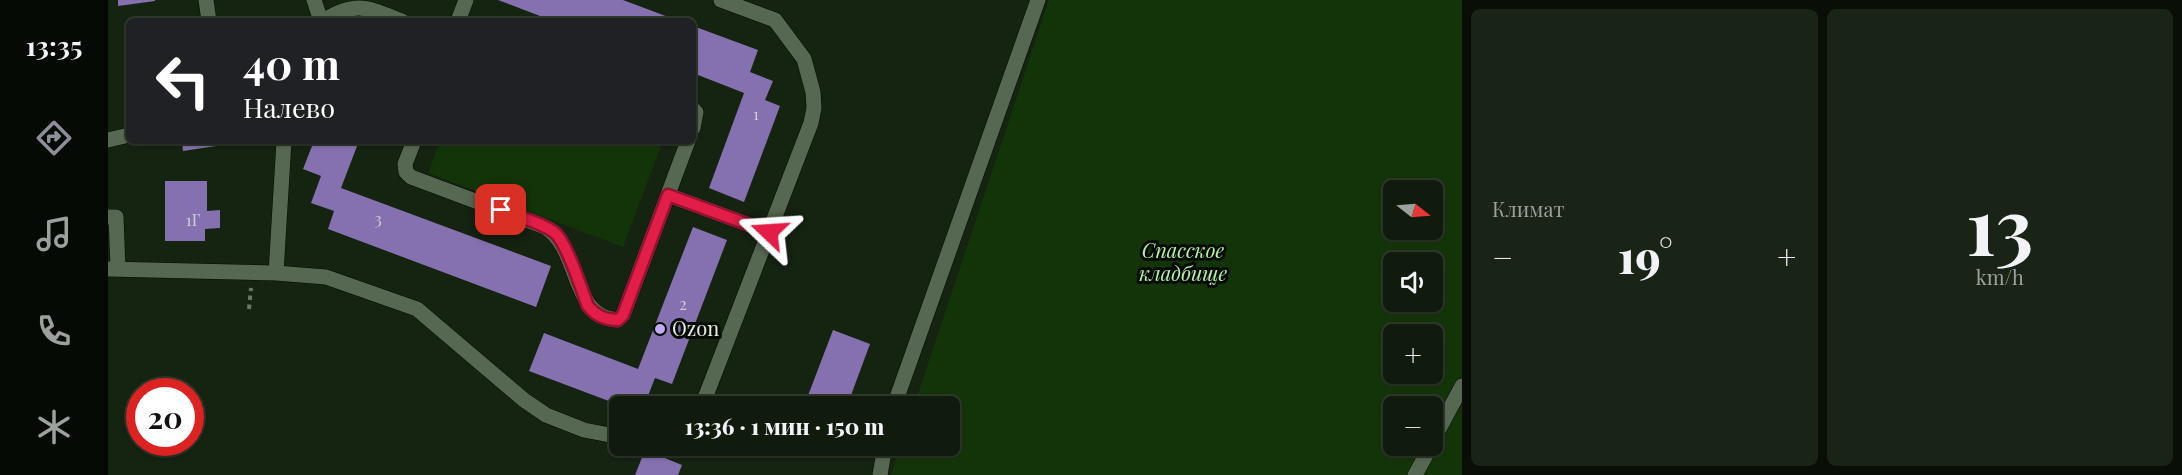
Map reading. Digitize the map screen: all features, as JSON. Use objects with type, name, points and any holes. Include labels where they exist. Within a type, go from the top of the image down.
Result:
[{"type":"lane","points":[[206,0],[209,18]]},
{"type":"lane","points":[[314,0],[321,18]]},
{"type":"lane","points":[[461,18],[466,0]]},
{"type":"lane","points":[[706,396],[811,123],[814,108],[813,92],[804,59],[775,20],[721,0]]},
{"type":"lane","points":[[898,396],[1038,0]]},
{"type":"lane","points":[[327,18],[354,6],[368,8],[394,18]]},
{"type":"lane","points":[[108,140],[126,136]]},
{"type":"lane","points":[[276,273],[284,144]]},
{"type":"lane","points":[[413,144],[405,164],[406,172],[411,177],[545,227],[555,233],[562,243],[588,306],[593,312],[610,320],[618,320],[623,315],[687,144]]},
{"type":"lane","points":[[668,195],[769,232]]},
{"type":"lane","points":[[108,217],[116,217],[113,268],[276,273],[326,277],[417,309],[524,400],[546,415],[584,430],[609,435]]},
{"type":"lane","points":[[1443,423],[1462,386]]},
{"type":"lane","points":[[880,475],[883,456]]},
{"type":"lane","points":[[1415,475],[1425,456]]},
{"type":"green space","name":"Спасское кладбище","points":[[1049,0],[1462,0],[1462,475],[891,475],[897,456],[960,456],[960,396],[917,396]]},
{"type":"green space","points":[[439,144],[662,144],[623,247],[428,173]]},
{"type":"building","points":[[118,0],[155,0],[155,1],[118,6]]},
{"type":"building","points":[[498,0],[623,0],[671,18],[545,18]]},
{"type":"building","points":[[696,27],[758,50],[750,72],[773,81],[765,100],[780,106],[744,202],[709,188],[744,93],[696,74]]},
{"type":"building","points":[[182,144],[216,144],[216,146],[183,151]]},
{"type":"building","points":[[313,144],[358,144],[341,188],[551,266],[536,307],[328,229],[334,211],[311,203],[321,176],[303,169]]},
{"type":"building","points":[[165,181],[207,181],[207,211],[220,210],[220,228],[205,229],[205,241],[165,241]]},
{"type":"building","points":[[693,227],[727,240],[672,384],[655,378],[648,396],[609,396],[609,401],[529,371],[544,333],[638,369]]},
{"type":"building","points":[[833,330],[870,344],[851,396],[808,396]]},
{"type":"building","points":[[643,456],[660,456],[682,465],[678,475],[635,475]]},
{"type":"place","name":"Ozon","points":[[660,329]]},
{"type":"route","points":[[501,210],[555,233],[562,243],[588,306],[593,312],[610,320],[618,320],[623,315],[668,195],[769,232]]}]
